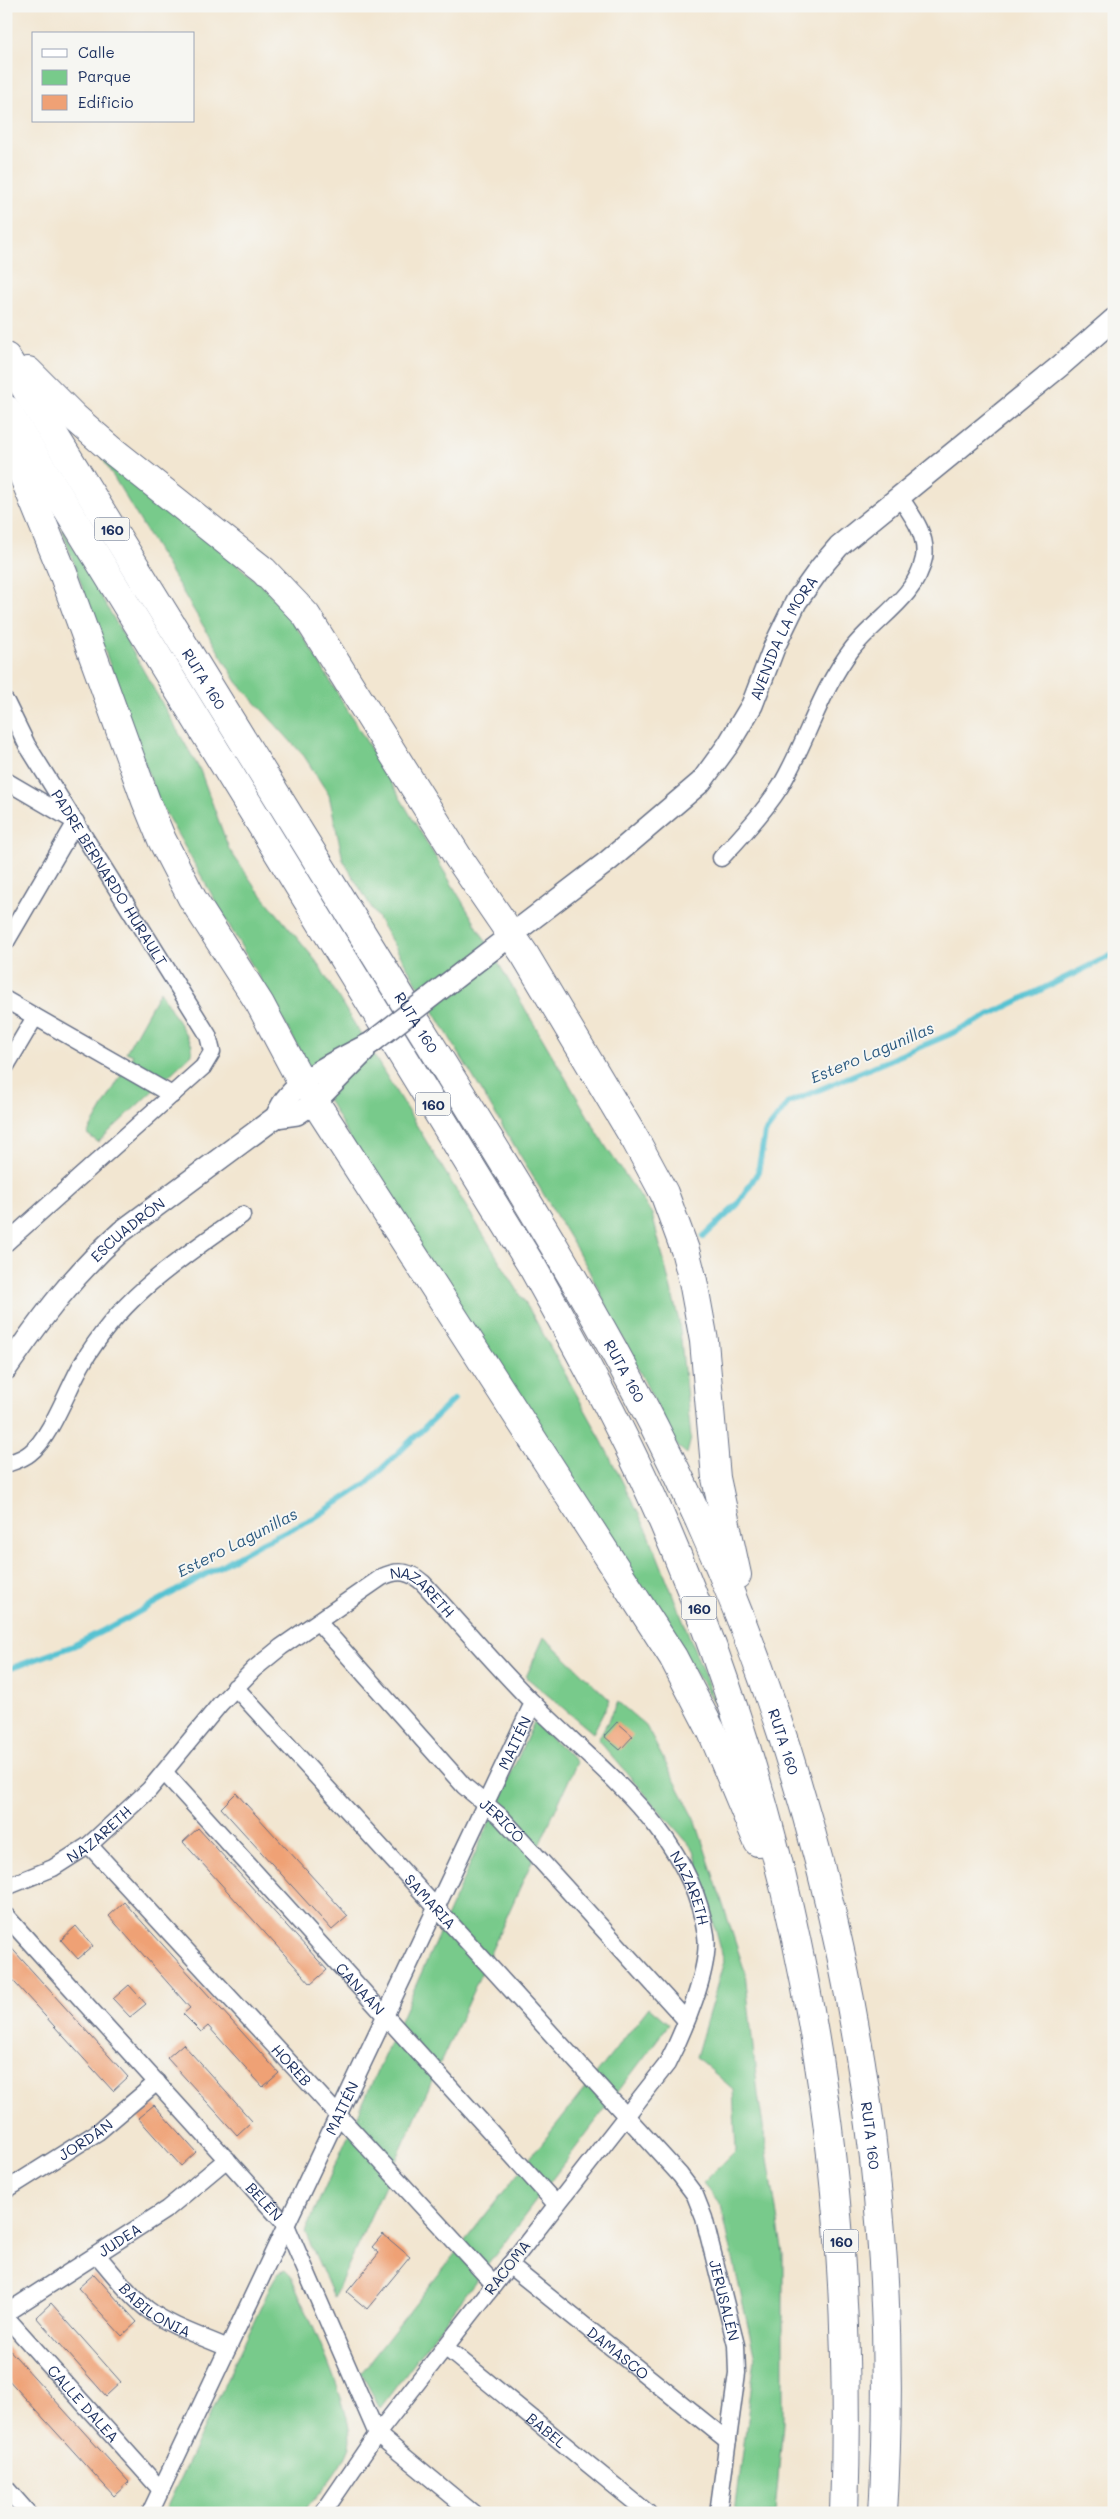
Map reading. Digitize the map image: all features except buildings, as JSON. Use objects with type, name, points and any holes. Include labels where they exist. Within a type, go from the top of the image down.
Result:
[{"type":"highway","points":[[6,347],[74,417],[197,520],[264,571],[306,614],[458,857],[512,935],[646,1158],[664,1193],[685,1250],[693,1281],[704,1341],[718,1487],[761,1674]]},
{"type":"highway","name":"RUTA 160","points":[[6,357],[519,1189],[604,1333],[682,1482],[710,1546],[761,1674],[798,1784],[838,1939],[863,2080],[874,2163],[885,2301],[886,2432],[884,2513]]},
{"type":"highway","name":"RUTA 160","points":[[6,409],[534,1268],[605,1399],[682,1568],[734,1707],[777,1852],[804,1971],[824,2088],[841,2247],[847,2359],[844,2513]]},
{"type":"highway","points":[[6,434],[54,549],[143,793],[162,840],[192,898],[260,1004],[309,1093],[673,1657],[696,1699],[727,1765],[759,1846],[804,1971]]},
{"type":"street","name":"AVENIDA LA MORA","points":[[372,1043],[638,836],[701,782],[733,739],[752,705],[775,645],[808,584],[839,546],[1060,366],[1114,319]]},
{"type":"street","points":[[722,858],[762,813],[780,786],[837,670],[872,626],[908,593],[919,575],[924,556],[921,533],[899,496]]},
{"type":"street","name":"PADRE BERNARDO HURAULT","points":[[6,702],[24,740],[208,1035],[212,1052],[207,1063],[172,1095]]},
{"type":"street","points":[[6,781],[76,822],[6,942]]},
{"type":"street","points":[[6,1000],[172,1095],[8,1240]]},
{"type":"street","points":[[6,1066],[35,1017]]},
{"type":"street","name":"ESCUADRÓN","points":[[6,1369],[58,1295],[98,1253],[122,1232],[276,1116],[297,1114],[309,1093],[344,1074],[372,1043]]},
{"type":"street","points":[[6,1464],[30,1454],[40,1443],[82,1364],[118,1312],[159,1274],[242,1214]]},
{"type":"street","name":"NAZARETH","points":[[6,1887],[53,1868],[89,1845],[140,1799],[165,1773],[235,1687],[267,1658],[382,1577],[395,1571],[410,1574],[424,1583],[533,1703],[581,1747],[660,1830],[685,1866],[696,1894],[706,1935],[703,1970],[686,2020]]},
{"type":"street","name":"JERICÓ","points":[[318,1622],[464,1786],[500,1816],[686,2020]]},
{"type":"street","name":"SAMARIA","points":[[235,1687],[625,2116]]},
{"type":"street","name":"MAITÉN","points":[[150,2513],[533,1703]]},
{"type":"street","name":"CANAÁN","points":[[165,1773],[386,2014],[556,2204]]},
{"type":"street","name":"HOREB","points":[[89,1845],[494,2284]]},
{"type":"street","name":"BELÉN","points":[[6,1916],[286,2226],[377,2434],[473,2513]]},
{"type":"street","name":"RACOMA","points":[[323,2513],[377,2434],[667,2064],[686,2020]]},
{"type":"street","name":"JORDÁN","points":[[6,2190],[98,2132],[157,2082]]},
{"type":"street","name":"JERUSALÉN","points":[[625,2116],[688,2185],[704,2218],[733,2332],[738,2361],[718,2513]]},
{"type":"street","name":"JUDEA","points":[[6,2313],[167,2209],[227,2159]]},
{"type":"street","name":"BABILONIA","points":[[97,2254],[128,2291],[147,2309],[166,2320],[228,2348]]},
{"type":"street","name":"DAMASCO","points":[[509,2265],[728,2441]]},
{"type":"street","name":"CALLE DALEA","points":[[6,2317],[161,2490]]},
{"type":"street","name":"BABEL","points":[[445,2347],[648,2513]]},
{"type":"street","points":[[9,2497],[28,2513]]},
{"type":"green space","points":[[92,441],[268,591],[305,639],[606,1147],[652,1214],[679,1321],[691,1438],[687,1454],[677,1446],[586,1265],[343,860],[329,795],[304,756],[237,682]]},
{"type":"green space","points":[[60,524],[200,770],[229,849],[256,888],[316,961],[532,1314],[593,1424],[648,1532],[716,1704],[359,1154],[157,798]]},
{"type":"green space","points":[[160,991],[192,1045],[192,1054],[98,1142],[87,1134],[133,1055],[126,1052]]},
{"type":"green space","points":[[544,1637],[610,1700],[593,1733],[526,1677]]},
{"type":"green space","points":[[618,1702],[646,1726],[695,1819],[745,1972],[758,2094],[783,2255],[783,2423],[775,2513],[735,2513],[755,2358],[721,2205],[703,2183],[736,2150],[733,2089],[696,2057],[724,1961],[694,1850],[598,1740]]},
{"type":"green space","points":[[534,1722],[577,1762],[334,2297],[305,2232]]},
{"type":"green space","points":[[649,2007],[669,2024],[380,2408],[361,2373]]},
{"type":"green space","points":[[285,2270],[291,2276],[328,2363],[346,2413],[350,2433],[349,2447],[345,2456],[329,2482],[303,2513],[164,2513],[273,2281],[278,2273]]},
{"type":"waterway","name":"Estero Lagunillas","points":[[703,1237],[738,1204],[758,1172],[765,1133],[788,1103],[948,1035],[1114,954]]},
{"type":"waterway","name":"Estero Lagunillas","points":[[6,1670],[73,1646],[128,1618],[261,1543],[314,1518],[366,1484],[454,1399]]}]
